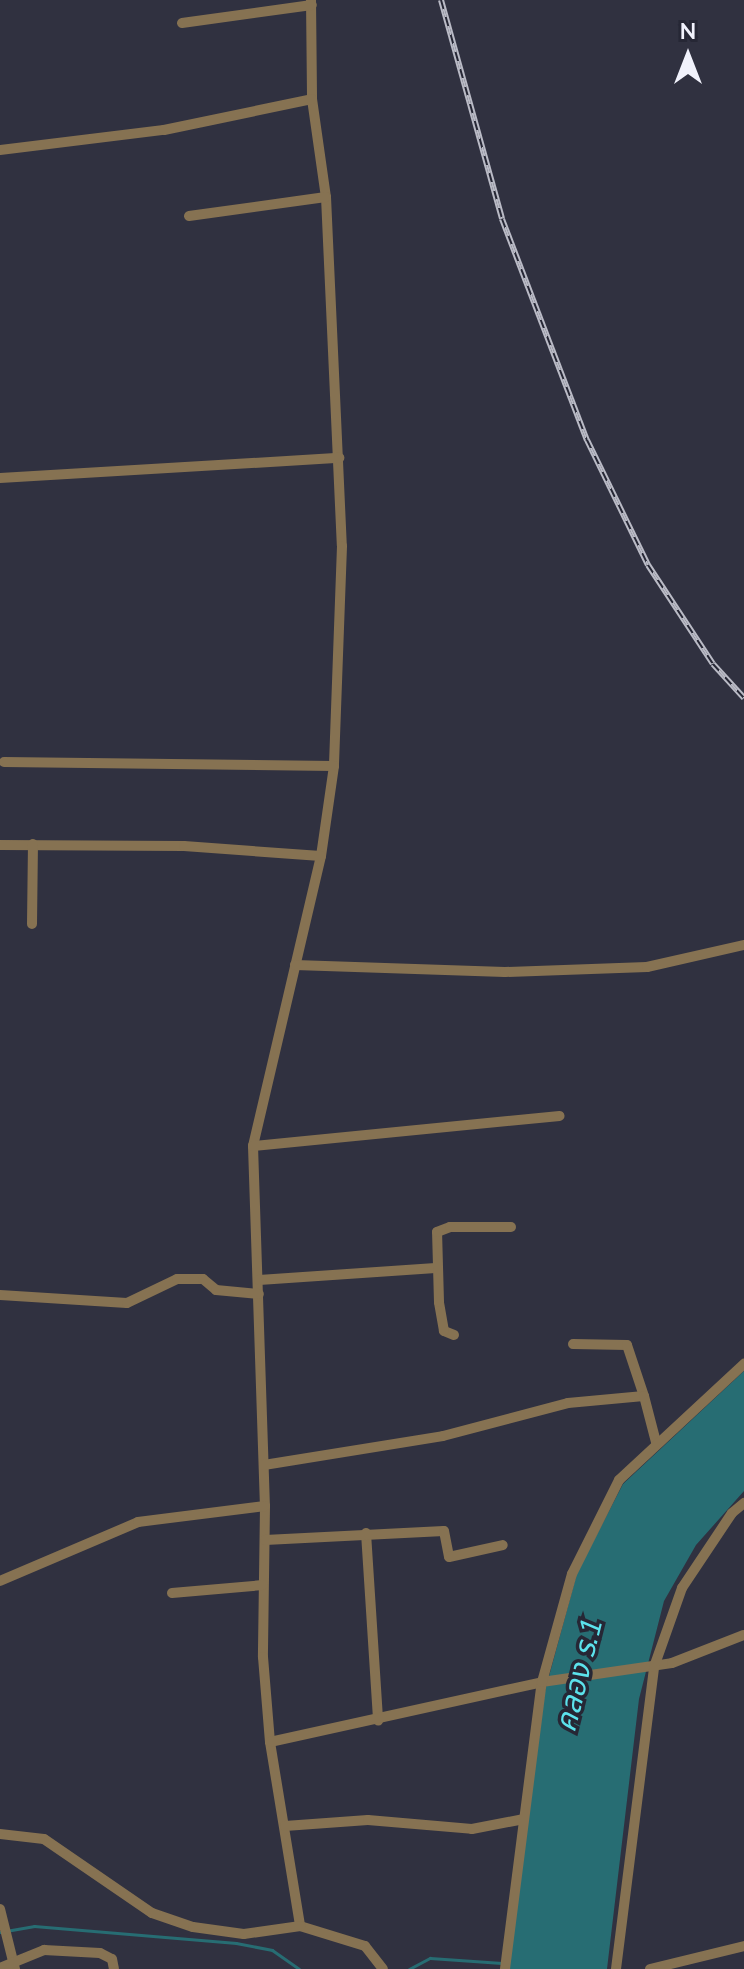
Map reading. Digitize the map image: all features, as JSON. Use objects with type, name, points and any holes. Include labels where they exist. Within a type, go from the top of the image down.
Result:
[{"type":"street","points":[[182,23],[312,3],[312,99],[326,197],[342,546],[334,766],[321,856],[253,1146],[265,1506],[263,1585],[270,1742],[300,1926]]},
{"type":"street","points":[[0,150],[164,130],[312,99]]},
{"type":"street","points":[[189,216],[326,197]]},
{"type":"street","points":[[0,478],[339,458]]},
{"type":"street","points":[[4,762],[334,766]]},
{"type":"street","points":[[32,924],[33,844]]},
{"type":"street","points":[[0,845],[321,856]]},
{"type":"street","points":[[295,965],[505,972],[647,967],[744,945]]},
{"type":"street","points":[[253,1146],[560,1116]]},
{"type":"street","points":[[454,1335],[444,1331],[436,1268],[441,1229],[511,1227]]},
{"type":"street","points":[[259,1280],[436,1268]]},
{"type":"street","points":[[0,1295],[127,1303],[177,1279],[203,1279],[216,1290],[259,1294]]},
{"type":"street","points":[[573,1344],[627,1345],[656,1442]]},
{"type":"street","points":[[505,1969],[542,1682],[572,1574],[619,1480],[656,1442],[744,1366]]},
{"type":"street","points":[[264,1465],[443,1436],[568,1403],[644,1396]]},
{"type":"street","points":[[616,1969],[654,1667],[682,1588],[732,1513],[744,1503]]},
{"type":"street","points":[[0,1581],[138,1522],[265,1506]]},
{"type":"street","points":[[265,1540],[444,1531],[449,1557],[503,1545]]},
{"type":"street","points":[[366,1533],[378,1721]]},
{"type":"street","points":[[172,1593],[263,1585]]},
{"type":"street","points":[[270,1742],[378,1721],[542,1682],[654,1667],[744,1635]]},
{"type":"street","points":[[285,1826],[368,1820],[472,1829],[524,1819]]},
{"type":"street","points":[[0,1834],[44,1839],[152,1913],[193,1927],[244,1934],[300,1926],[365,1946],[381,1966]]},
{"type":"street","points":[[1,1912],[14,1965]]},
{"type":"street","points":[[650,1969],[744,1946]]},
{"type":"street","points":[[0,1968],[14,1965],[44,1950],[81,1951],[108,1956],[114,1969]]},
{"type":"street","points":[[710,1955],[713,1969]]},
{"type":"water","name":"คลอง ร.1","points":[[744,1371],[744,1491],[696,1545],[664,1601],[639,1699],[607,1969],[509,1969],[545,1691],[577,1573],[623,1484]]},
{"type":"waterway","points":[[0,1932],[34,1926],[236,1943],[272,1950],[299,1969]]},
{"type":"waterway","points":[[409,1969],[430,1958],[502,1963]]},
{"type":"railway","points":[[441,0],[502,219],[587,440],[648,565],[713,664],[744,698]]}]
